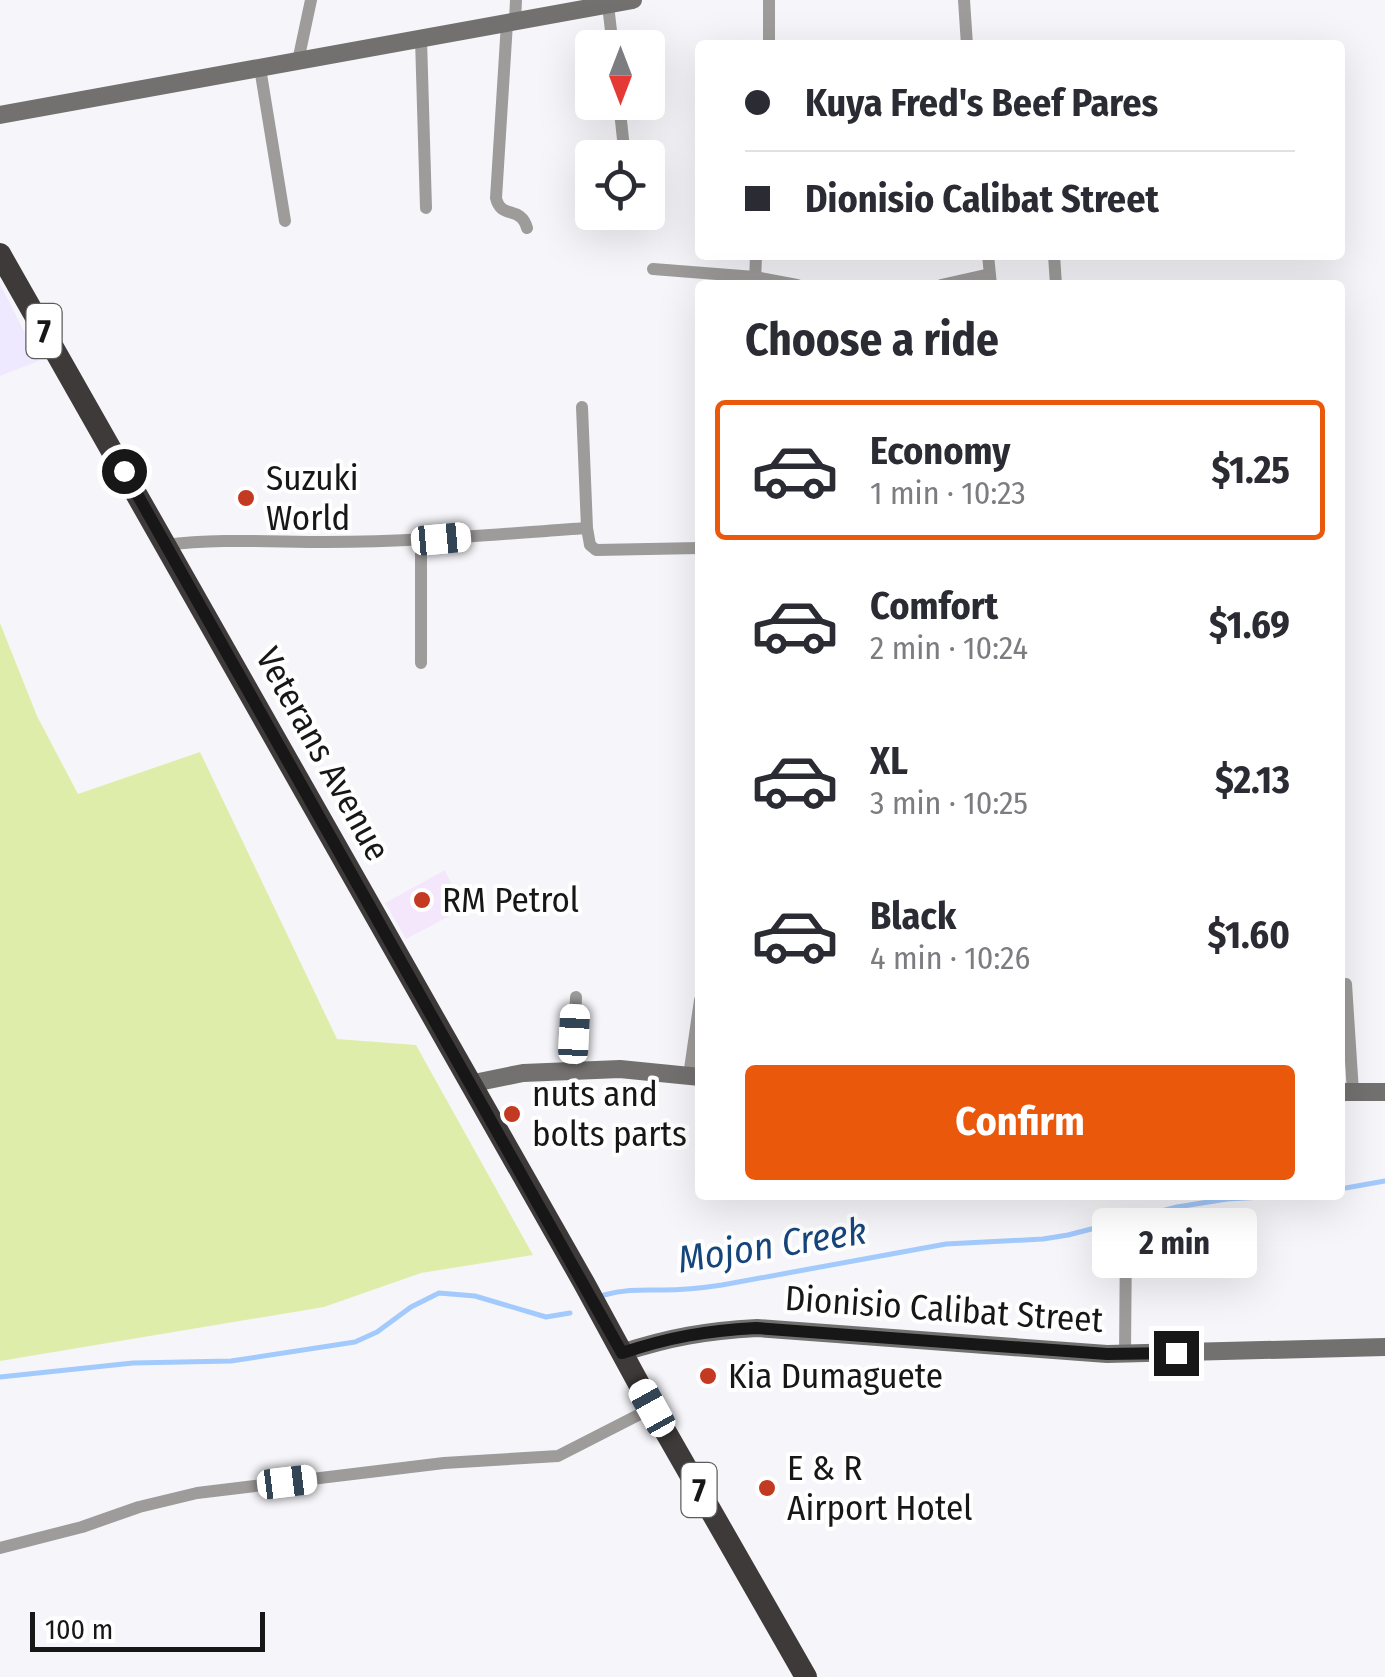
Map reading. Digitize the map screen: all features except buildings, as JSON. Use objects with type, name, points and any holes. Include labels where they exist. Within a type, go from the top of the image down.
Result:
[{"type":"highway","name":"Veterans Avenue","points":[[0,254],[622,1353]]},
{"type":"highway","name":"7","points":[[622,1353],[806,1677]]},
{"type":"street","points":[[298,61],[310,0]]},
{"type":"street","points":[[516,0],[496,198],[498,206],[506,212],[522,217],[527,228]]},
{"type":"street","points":[[0,116],[633,0]]},
{"type":"street","points":[[769,0],[769,40]]},
{"type":"street","points":[[964,0],[967,40]]},
{"type":"street","points":[[608,4],[611,30]]},
{"type":"street","points":[[421,39],[426,208]]},
{"type":"street","points":[[260,68],[285,221]]},
{"type":"street","points":[[652,270],[746,280]]},
{"type":"street","points":[[582,407],[590,545],[596,550],[695,548]]},
{"type":"street","points":[[165,545],[212,540],[421,540],[587,528]]},
{"type":"street","points":[[421,540],[422,663]]},
{"type":"street","points":[[1346,984],[1346,1092],[1385,1092]]},
{"type":"street","points":[[573,1071],[576,997]]},
{"type":"street","points":[[469,1084],[523,1073],[620,1069],[695,1077]]},
{"type":"street","points":[[1125,1354],[1126,1235]]},
{"type":"street","name":"Dionisio Calibat Street","points":[[622,1353],[665,1339],[756,1328],[1125,1354],[1385,1347]]},
{"type":"street","points":[[0,1548],[197,1493],[444,1463],[558,1456],[652,1408]]},
{"type":"shaded area","points":[[0,284],[39,361],[0,376]]},
{"type":"shaded area","points":[[445,870],[463,909],[406,939],[385,903]]},
{"type":"green space","points":[[0,623],[37,716],[78,794],[200,752],[337,1039],[416,1045],[533,1255],[421,1273],[324,1307],[0,1361]]},
{"type":"waterway","name":"Mojon Creek","points":[[1345,1188],[1385,1181]]},
{"type":"waterway","name":"Mojon Creek","points":[[604,1295],[715,1286],[946,1244],[1043,1239],[1221,1200]]},
{"type":"waterway","name":"Mojon Creek","points":[[0,1377],[133,1363],[231,1361],[355,1342],[439,1293],[475,1296],[546,1317],[570,1313]]},
{"type":"place","name":"Suzuki World","points":[[246,498]]},
{"type":"place","name":"RM Petrol","points":[[422,900]]},
{"type":"place","name":"nuts and bolts parts","points":[[512,1114]]},
{"type":"place","name":"Kia Dumaguete","points":[[708,1376]]},
{"type":"place","name":"E & R Airport Hotel","points":[[767,1488]]},
{"type":"route","points":[[124,471],[622,1353],[665,1339],[756,1328],[1107,1354],[1176,1353]]}]
